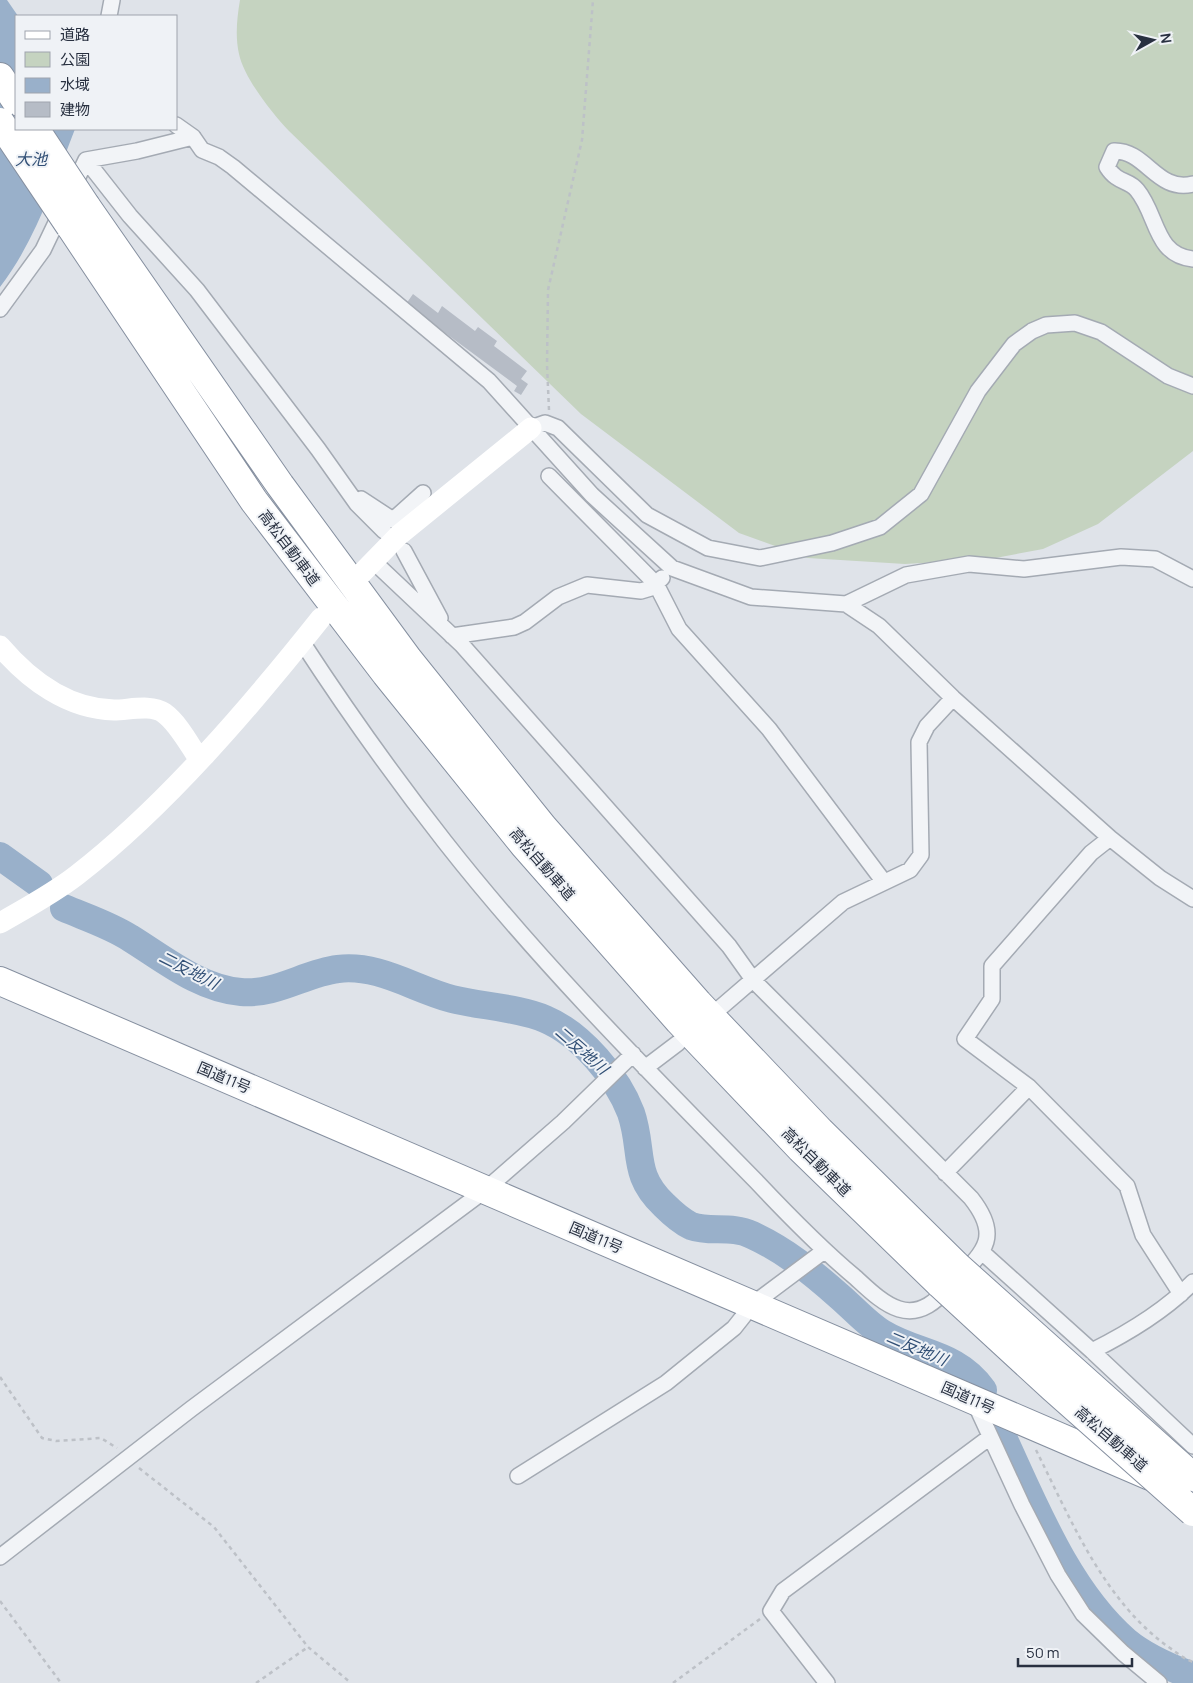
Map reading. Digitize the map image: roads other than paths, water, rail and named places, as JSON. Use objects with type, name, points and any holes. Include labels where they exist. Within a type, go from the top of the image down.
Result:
[{"type":"highway","points":[[0,77],[15,100]]},
{"type":"highway","name":"高松自動車道","points":[[0,122],[78,216],[408,659],[543,827],[698,1003],[820,1132],[948,1275],[1053,1388],[1193,1512]]},
{"type":"highway","name":"高松自動車道","points":[[35,130],[78,216]]},
{"type":"highway","name":"国道11号","points":[[0,981],[1193,1495]]},
{"type":"highway","name":"高松自動車道","points":[[948,1275],[1193,1477]]},
{"type":"street","points":[[109,15],[112,0]]},
{"type":"street","points":[[178,126],[193,137],[202,150],[219,157],[233,166],[489,381],[514,407],[541,426],[592,495],[672,568],[751,597],[846,604],[879,626],[954,698],[1110,838],[1160,878],[1193,899]]},
{"type":"street","points":[[86,160],[137,151],[193,137]]},
{"type":"street","points":[[1193,184],[1180,188],[1164,180],[1125,151],[1114,151],[1109,159],[1108,167],[1114,177],[1136,188],[1146,202],[1166,246],[1179,257],[1193,258]]},
{"type":"street","points":[[0,309],[43,250],[86,160]]},
{"type":"street","points":[[86,160],[130,216],[197,290],[350,495],[384,531]]},
{"type":"street","points":[[302,642],[367,740],[446,844],[549,965],[645,1068],[824,1251],[878,1297],[900,1309],[919,1310],[932,1304],[982,1253],[987,1240],[987,1231],[982,1215],[971,1198],[754,981],[729,946],[449,633],[367,568],[399,535],[446,495],[541,426],[558,428],[647,515],[708,548],[760,558],[832,544],[880,527],[921,494],[978,391],[1014,344],[1032,330],[1046,325],[1075,323],[1101,332],[1168,376],[1193,386]]},
{"type":"street","points":[[549,476],[656,584],[679,629],[769,729],[884,882]]},
{"type":"street","points":[[350,495],[358,496],[392,520],[423,493]]},
{"type":"street","points":[[404,551],[449,633]]},
{"type":"street","points":[[846,604],[906,575],[968,564],[1024,569],[1120,557],[1155,559],[1193,579]]},
{"type":"street","points":[[449,633],[514,627],[525,622],[558,597],[587,585],[635,591],[651,588],[672,568]]},
{"type":"street","points":[[0,923],[76,876],[117,842],[199,759],[321,618]]},
{"type":"street","points":[[0,646],[11,659],[38,682],[63,699],[112,710],[149,708],[163,712],[199,759]]},
{"type":"street","points":[[720,1008],[754,981],[843,902],[910,870],[921,855],[919,742],[927,726],[954,698]]},
{"type":"street","points":[[1110,838],[1091,853],[992,966],[992,999],[964,1039],[1029,1087],[1127,1186],[1143,1235],[1181,1294]]},
{"type":"street","points":[[645,1068],[678,1043]]},
{"type":"street","points":[[0,1557],[128,1458],[484,1191],[563,1122],[633,1054]]},
{"type":"street","points":[[945,1173],[1029,1087]]},
{"type":"street","points":[[518,1476],[666,1383],[734,1328],[753,1304],[824,1251]]},
{"type":"street","points":[[982,1253],[1092,1351],[1193,1446]]},
{"type":"street","points":[[1092,1351],[1123,1336],[1181,1294],[1193,1282]]},
{"type":"street","points":[[974,1401],[1027,1514],[1058,1574],[1083,1614],[1153,1680]]},
{"type":"street","points":[[826,1683],[771,1611],[783,1591],[990,1436]]},
{"type":"water","name":"大池","points":[[0,0],[7,0],[17,15],[15,15],[15,130],[75,130],[34,231],[13,269],[0,287]]},
{"type":"waterway","name":"二反地川","points":[[0,856],[39,884]]},
{"type":"waterway","name":"二反地川","points":[[64,908],[114,929],[183,972],[226,990],[241,992],[266,990],[326,971],[353,968],[396,978],[452,999],[512,1010],[545,1019],[572,1035],[597,1058],[608,1072],[631,1113],[642,1172],[647,1183],[654,1194],[673,1214],[691,1226],[706,1229],[736,1230],[764,1241],[798,1262],[876,1329],[909,1346],[949,1361],[961,1368],[983,1390]]},
{"type":"waterway","name":"二反地川","points":[[1000,1431],[1053,1543],[1068,1570],[1086,1596],[1105,1620],[1126,1641],[1158,1661],[1193,1676]]}]
